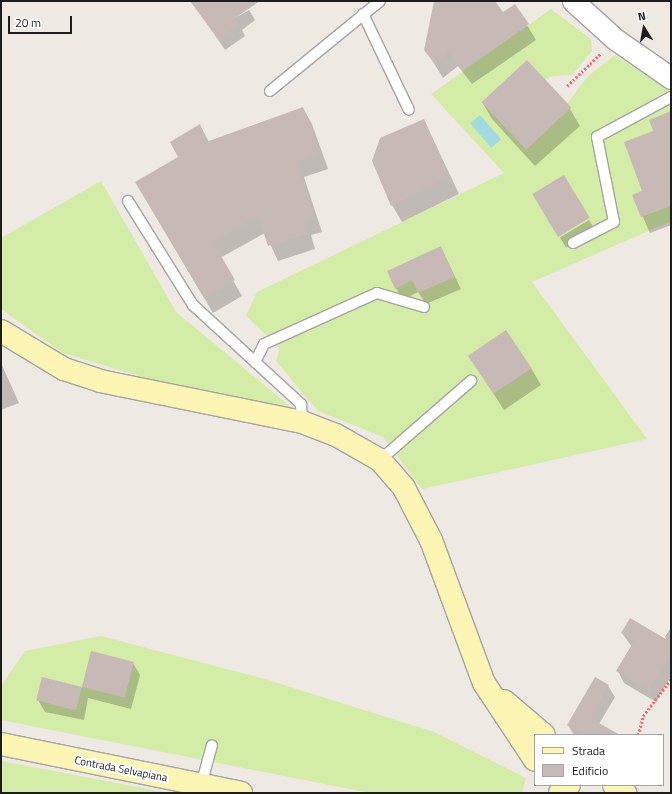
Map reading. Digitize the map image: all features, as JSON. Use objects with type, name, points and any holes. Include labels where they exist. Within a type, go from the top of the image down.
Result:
[{"type":"main road","points":[[1,331],[64,369],[100,381],[302,422],[336,435],[380,460],[404,488],[431,540],[484,683],[534,758]]},
{"type":"main road","points":[[484,683],[543,734]]},
{"type":"main road","name":"Contrada Selvapiana","points":[[1,744],[241,793]]},
{"type":"main road","points":[[560,793],[568,786]]},
{"type":"main road","points":[[615,786],[625,793]]},
{"type":"street","points":[[573,1],[615,39],[671,78]]},
{"type":"lane","points":[[270,91],[380,1]]},
{"type":"lane","points":[[364,14],[409,110]]},
{"type":"lane","points":[[573,243],[614,222],[597,137],[671,97]]},
{"type":"lane","points":[[128,201],[193,305],[300,404],[302,422]]},
{"type":"lane","points":[[255,362],[264,344],[378,293],[424,307]]},
{"type":"lane","points":[[380,460],[471,382]]},
{"type":"lane","points":[[202,785],[212,745]]},
{"type":"path","points":[[567,86],[615,39]]},
{"type":"path","points":[[638,734],[643,716],[671,679]]},
{"type":"green space","points":[[551,9],[591,39],[592,51],[572,75],[553,76],[545,80],[567,104],[588,76],[615,55],[671,91],[671,221],[532,282],[647,439],[422,489],[383,437],[318,411],[276,361],[280,348],[246,316],[257,292],[504,173],[431,94]]},
{"type":"green space","points":[[101,181],[176,312],[292,408],[142,377],[63,353],[1,309],[1,238]]},
{"type":"green space","points":[[101,636],[268,680],[434,732],[526,778],[522,793],[370,793],[1,720],[1,686],[25,651]]},
{"type":"green space","points":[[1,761],[169,793],[1,793]]},
{"type":"water","points":[[480,115],[501,139],[491,148],[470,124]]},
{"type":"building","points":[[190,1],[260,1],[235,18],[239,24],[218,39]]},
{"type":"building","points":[[434,1],[495,1],[503,12],[515,4],[529,24],[462,70],[449,52],[434,63],[424,50]]},
{"type":"building","points":[[527,60],[571,108],[526,150],[482,102]]},
{"type":"building","points":[[303,107],[320,153],[297,162],[314,216],[303,220],[307,234],[268,246],[258,216],[213,242],[235,280],[204,298],[135,182],[178,157],[170,142],[200,124],[206,142]]},
{"type":"building","points":[[671,111],[671,206],[641,217],[632,195],[642,191],[624,142],[653,131],[649,120]]},
{"type":"building","points":[[424,119],[450,177],[391,206],[372,161],[380,138]]},
{"type":"building","points":[[564,175],[590,218],[558,237],[532,194]]},
{"type":"building","points":[[441,246],[455,277],[418,293],[412,280],[395,289],[387,271]]},
{"type":"building","points":[[506,330],[532,368],[494,394],[468,356]]},
{"type":"building","points":[[630,618],[671,642],[671,654],[649,691],[616,671],[634,641],[621,633]]},
{"type":"building","points":[[91,651],[134,662],[125,698],[82,687]]},
{"type":"building","points":[[42,677],[82,687],[76,710],[36,700]]},
{"type":"building","points":[[595,677],[609,685],[590,718],[618,734],[583,734],[567,725]]}]
